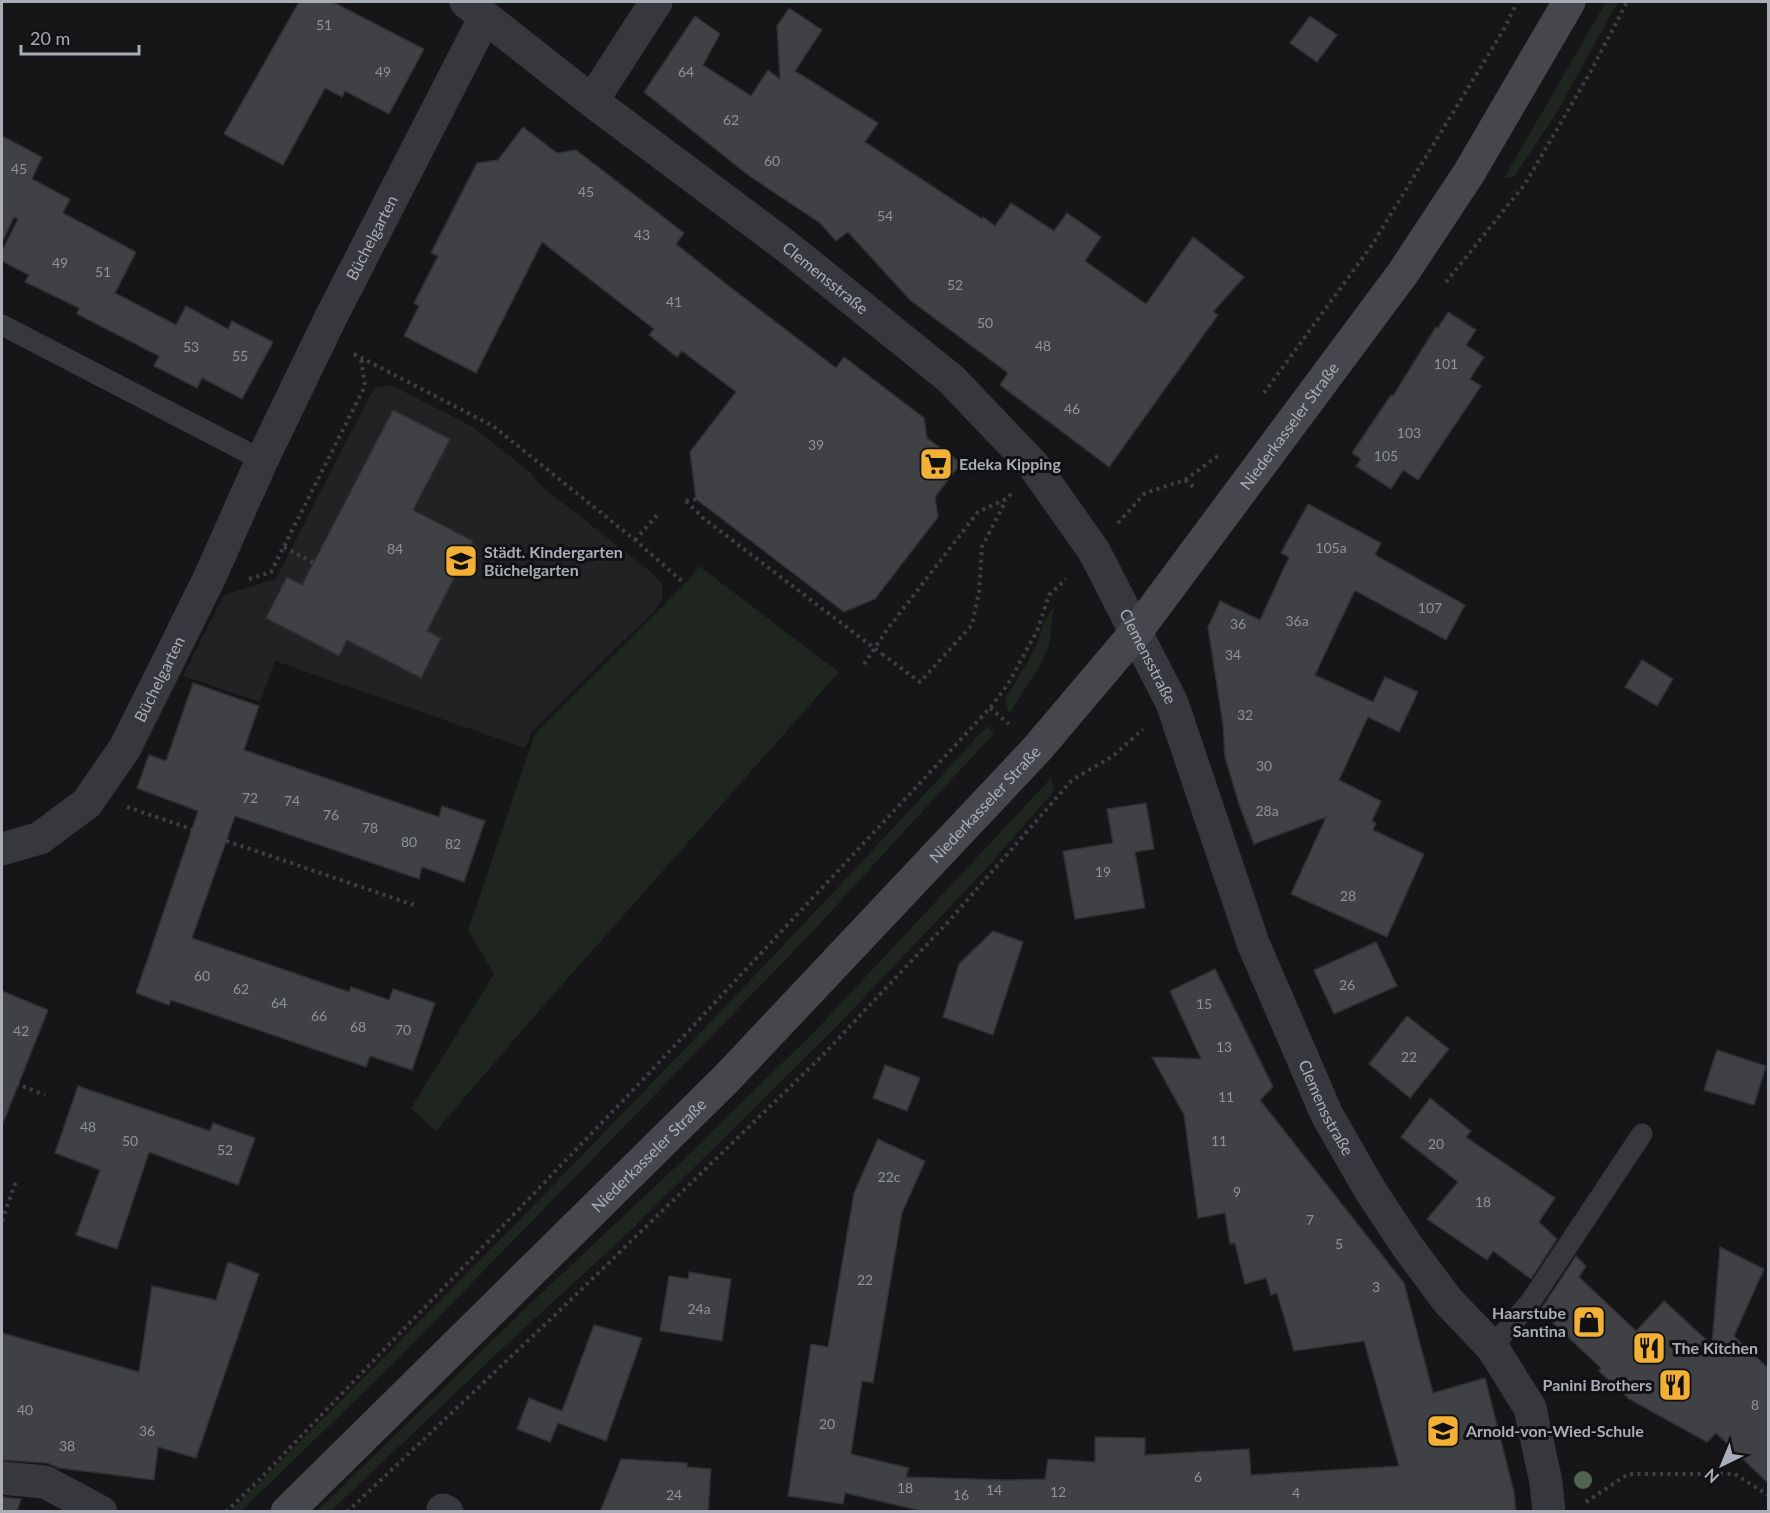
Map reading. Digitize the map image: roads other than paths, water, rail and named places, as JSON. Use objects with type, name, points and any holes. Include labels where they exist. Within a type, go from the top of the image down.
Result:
[{"type":"main road","name":"Niederkasseler Straße","points":[[287,1512],[726,1079],[1037,749],[1136,632],[1403,273],[1469,173],[1569,2]]},
{"type":"street","points":[[592,101],[656,2]]},
{"type":"street","name":"Clemensstraße","points":[[476,9],[592,101],[786,246],[951,379],[1034,466],[1094,551],[1172,703],[1253,943],[1327,1115],[1370,1190],[1407,1246],[1448,1301],[1492,1347],[1530,1408],[1546,1482],[1549,1512]]},
{"type":"street","name":"Büchelgarten","points":[[2,849],[40,838],[87,803],[125,748],[209,579],[262,460],[476,9]]},
{"type":"street","points":[[2,1478],[45,1482],[101,1512]]},
{"type":"lane","points":[[2,325],[262,460]]},
{"type":"lane","points":[[1492,1347],[1531,1301],[1642,1134]]},
{"type":"place","name":"Edeka Kipping","points":[[936,464]]},
{"type":"place","name":"Städt. Kindergarten Büchelgarten","points":[[461,561]]},
{"type":"place","name":"Haarstube Santina","points":[[1589,1322]]},
{"type":"place","name":"The Kitchen","points":[[1649,1348]]},
{"type":"place","name":"Panini Brothers","points":[[1675,1385]]},
{"type":"place","name":"Arnold-von-Wied-Schule","points":[[1443,1431]]}]
